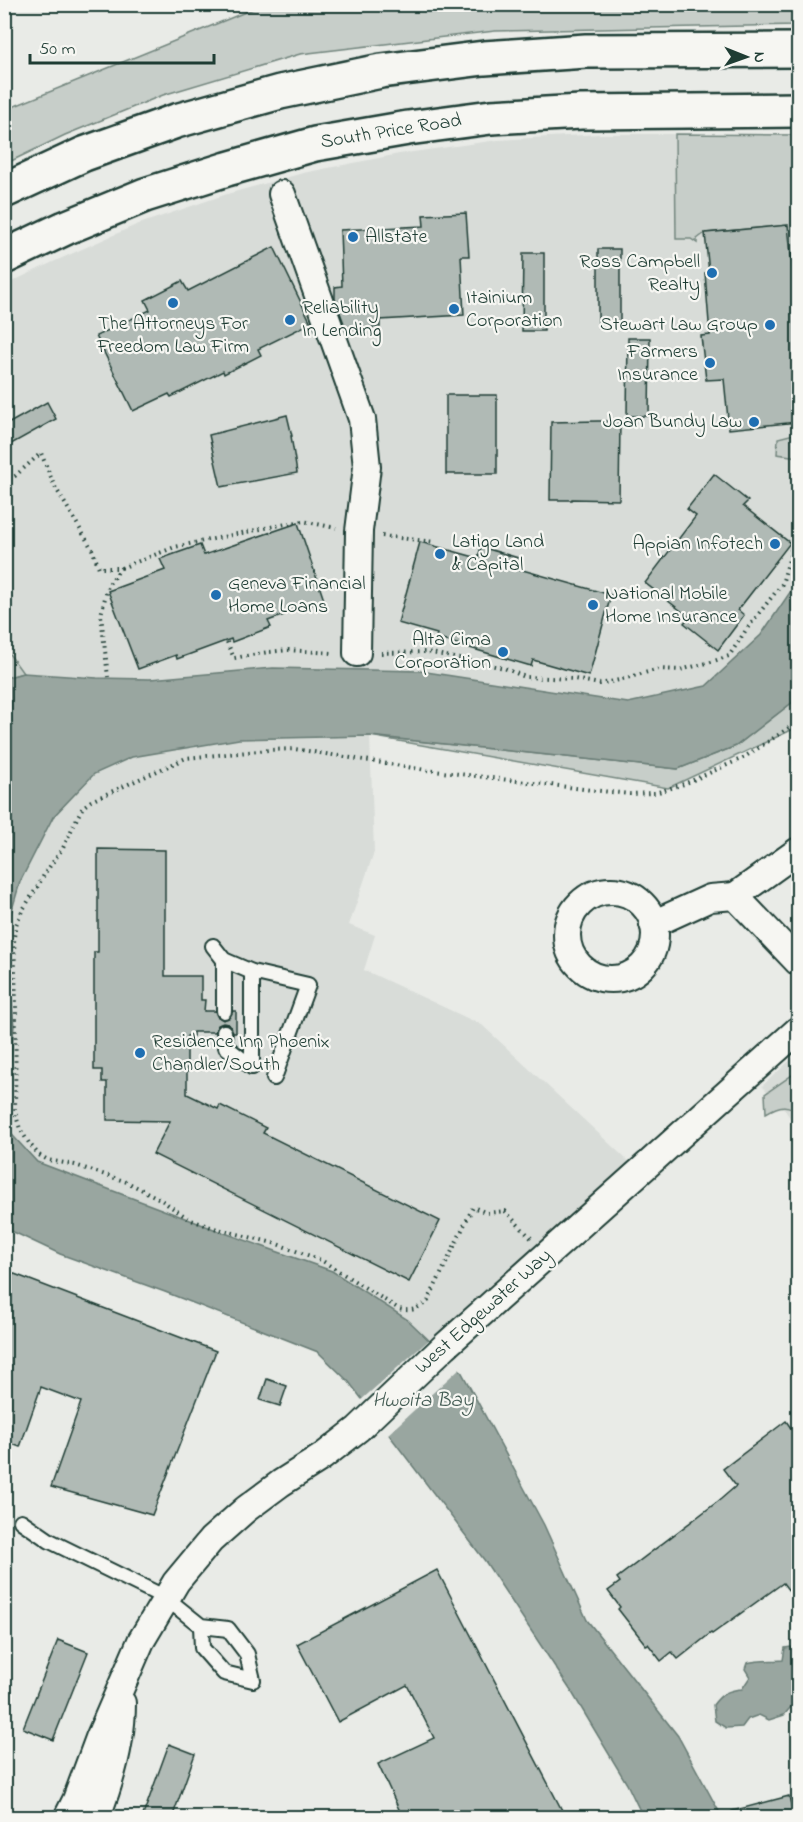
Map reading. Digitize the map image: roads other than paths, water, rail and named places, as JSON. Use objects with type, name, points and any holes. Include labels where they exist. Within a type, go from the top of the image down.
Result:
[{"type":"main road","points":[[4,191],[84,154],[176,121],[280,92],[381,71],[484,58],[586,51],[798,50]]},
{"type":"main road","name":"South Price Road","points":[[4,257],[65,228],[145,195],[315,144],[491,117],[580,112],[798,110]]},
{"type":"street","points":[[282,194],[362,419],[367,467],[359,533],[357,653]]},
{"type":"street","points":[[653,924],[710,898],[735,896],[798,851]]},
{"type":"street","points":[[735,896],[798,962]]},
{"type":"street","name":"West Edgewater Way","points":[[67,1818],[141,1641],[176,1582],[211,1540],[281,1483],[322,1457],[358,1429],[445,1346],[798,1030]]},
{"type":"street","name":"West Edgewater Way","points":[[96,1818],[107,1790],[116,1754],[122,1720],[122,1688]]},
{"type":"lane","points":[[213,946],[224,960],[252,972],[308,985],[274,1078]]},
{"type":"lane","points":[[224,960],[224,1011]]},
{"type":"lane","points":[[224,1032],[226,1047],[252,1068],[252,972]]},
{"type":"lane","points":[[21,1521],[50,1541],[166,1598],[201,1626],[228,1629],[247,1654],[253,1680],[224,1673],[202,1648],[201,1626]]},
{"type":"water","points":[[798,568],[798,698],[736,746],[678,769],[370,736],[239,739],[132,757],[94,774],[53,817],[20,882],[5,934],[5,678],[23,673],[150,679],[273,668],[420,671],[628,703],[706,686],[761,635],[793,588]]},
{"type":"water","points":[[5,934],[14,1026],[5,1121]]},
{"type":"water","name":"Hwoita Bay","points":[[4,1126],[37,1162],[332,1271],[408,1320],[461,1371],[544,1525],[587,1620],[678,1736],[722,1817],[643,1817],[627,1784],[573,1694],[485,1561],[349,1382],[318,1352],[60,1254],[5,1228]]},
{"type":"water","points":[[791,1647],[796,1654],[796,1701],[784,1715],[769,1720],[759,1715],[748,1719],[742,1727],[726,1728],[715,1721],[713,1705],[725,1693],[742,1689],[750,1677],[745,1669],[747,1663],[783,1660],[785,1648]]},
{"type":"place","name":"Allstate","points":[[353,237]]},
{"type":"place","name":"Ross Campbell Realty","points":[[712,273]]},
{"type":"place","name":"The Attorneys For Freedom Law Firm","points":[[173,303]]},
{"type":"place","name":"Itainium Corporation","points":[[454,309]]},
{"type":"place","name":"Reliability In Lending","points":[[290,320]]},
{"type":"place","name":"Stewart Law Group","points":[[770,325]]},
{"type":"place","name":"Farmers Insurance","points":[[710,363]]},
{"type":"place","name":"Joan Bundy Law","points":[[754,422]]},
{"type":"place","name":"Appian Infotech","points":[[775,544]]},
{"type":"place","name":"Latigo Land & Capital","points":[[440,554]]},
{"type":"place","name":"Geneva Financial Home Loans","points":[[216,595]]},
{"type":"place","name":"National Mobile Home Insurance","points":[[593,605]]},
{"type":"place","name":"Alta Cima Corporation","points":[[503,652]]},
{"type":"place","name":"Residence Inn Phoenix Chandler/South","points":[[140,1053]]}]
